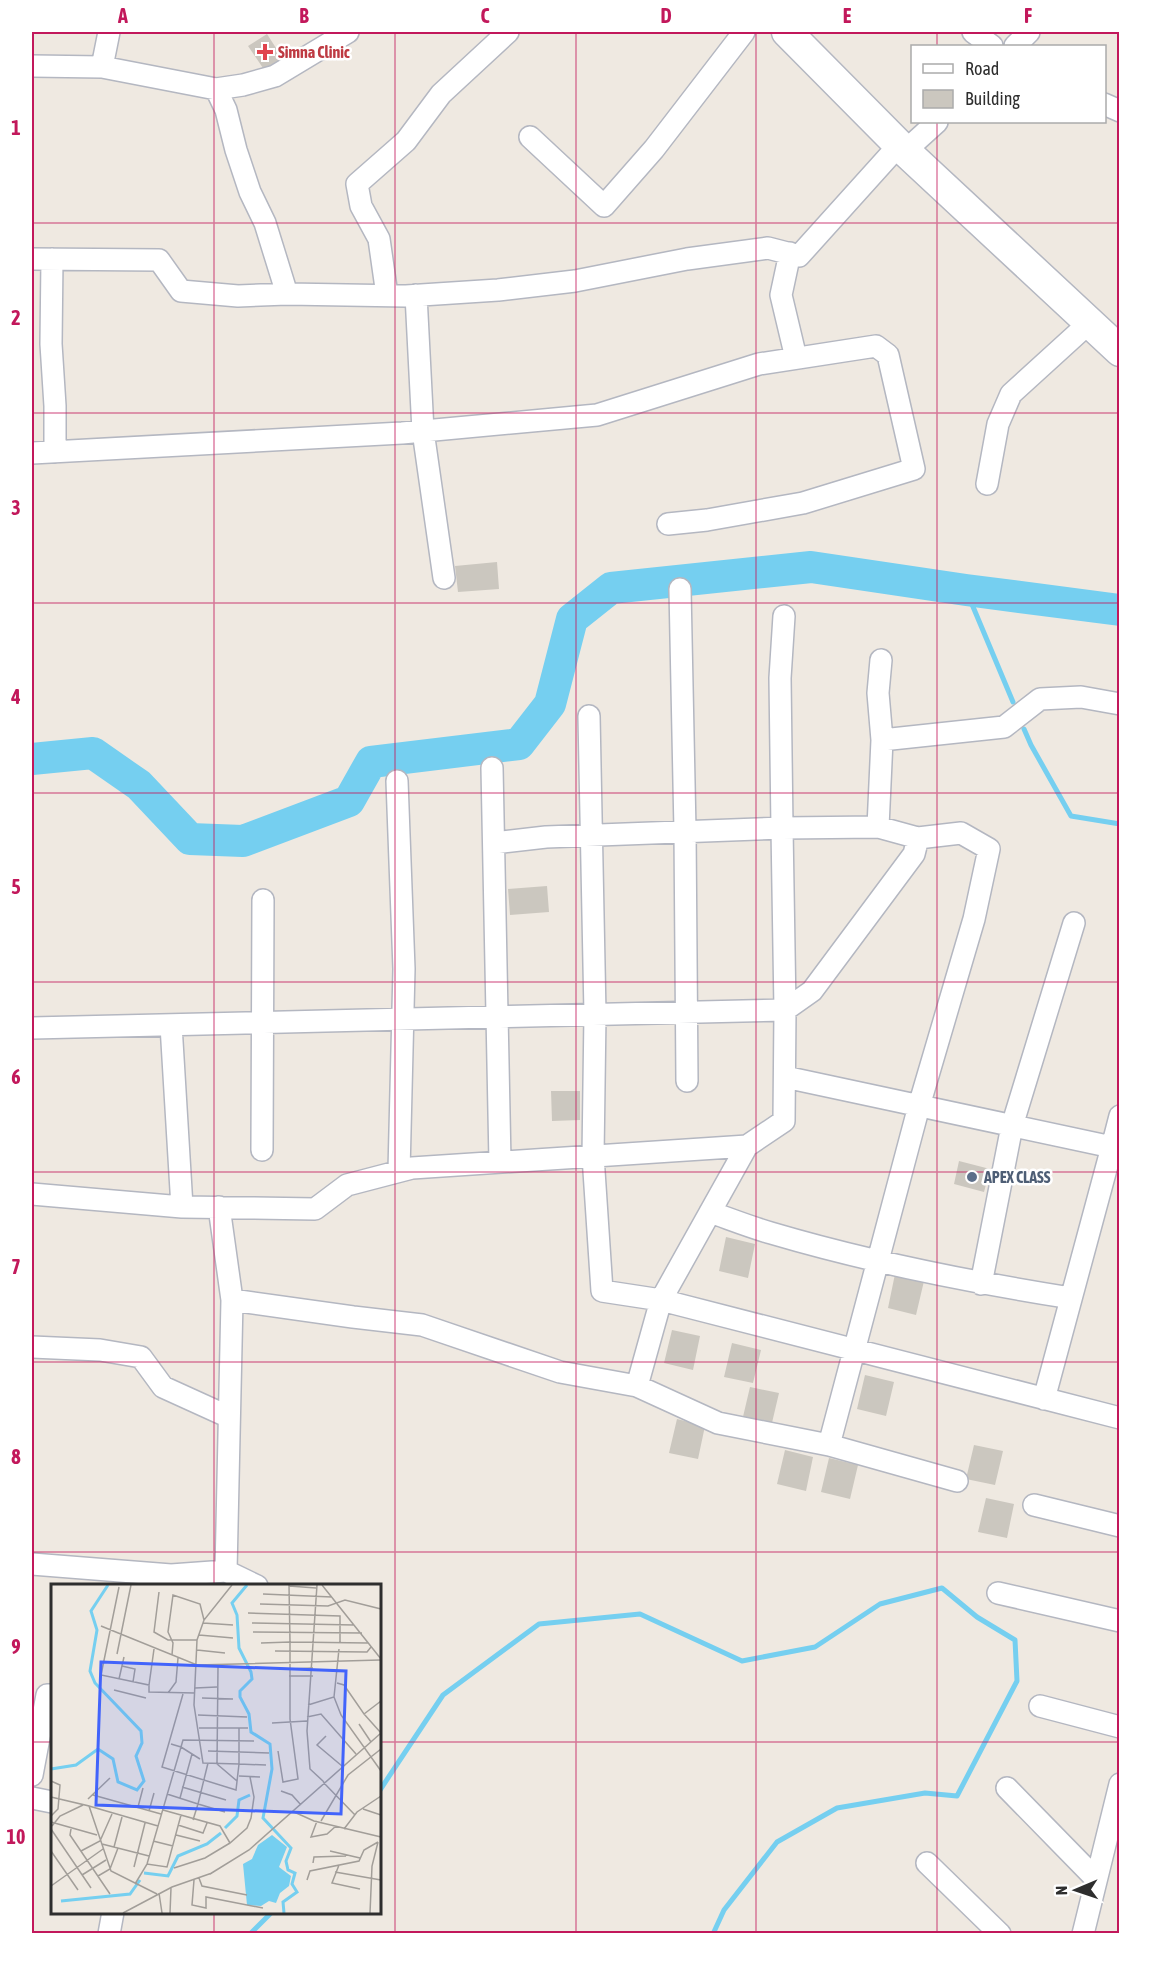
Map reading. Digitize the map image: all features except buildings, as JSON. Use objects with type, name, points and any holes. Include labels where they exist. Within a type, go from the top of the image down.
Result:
[{"type":"street","points":[[102,67],[108,32]]},
{"type":"street","points":[[32,66],[102,67],[216,89],[243,85],[275,76],[348,32]]},
{"type":"street","points":[[387,295],[379,239],[361,206],[357,184],[406,141],[441,94],[508,32]]},
{"type":"street","points":[[530,137],[604,206],[654,149],[744,32]]},
{"type":"street","points":[[787,32],[902,148],[1119,351]]},
{"type":"street","points":[[973,32],[991,45]]},
{"type":"street","points":[[1016,45],[1029,32]]},
{"type":"street","points":[[216,89],[226,110],[246,182],[265,223],[287,294]]},
{"type":"street","points":[[55,452],[51,344],[42,259],[159,260],[181,291],[238,296],[416,295],[498,290],[575,281],[687,260],[768,248],[799,256],[902,148],[936,123]]},
{"type":"street","points":[[790,253],[781,295],[796,358]]},
{"type":"street","points":[[416,295],[423,431],[444,578]]},
{"type":"street","points":[[987,484],[998,424],[1011,394],[1089,323]]},
{"type":"street","points":[[32,453],[423,431],[597,414],[759,364],[876,346],[888,355],[914,469],[803,503],[707,520],[668,524]]},
{"type":"street","points":[[680,589],[688,1012],[687,1081]]},
{"type":"street","points":[[637,1386],[661,1300],[747,1146],[784,1121],[785,1010],[780,678],[784,616]]},
{"type":"street","points":[[878,827],[882,740],[878,693],[881,660]]},
{"type":"street","points":[[882,740],[1004,727],[1040,699],[1081,698],[1119,704]]},
{"type":"street","points":[[589,716],[595,1014],[593,1156],[602,1291],[661,1300],[1119,1418]]},
{"type":"street","points":[[492,768],[500,1162]]},
{"type":"street","points":[[397,781],[404,969],[399,1171]]},
{"type":"street","points":[[494,843],[546,837],[685,831],[878,827],[918,838],[961,833],[989,849],[974,919],[919,1106],[829,1446]]},
{"type":"street","points":[[32,1028],[785,1010],[812,991],[914,854],[918,838]]},
{"type":"street","points":[[262,1150],[263,900]]},
{"type":"street","points":[[981,1284],[1012,1126],[1074,923]]},
{"type":"street","points":[[171,1025],[182,1207]]},
{"type":"street","points":[[785,1077],[1115,1148]]},
{"type":"street","points":[[1044,1399],[1115,1148],[1119,1116]]},
{"type":"street","points":[[32,1194],[182,1207],[315,1209],[347,1185],[412,1168],[747,1146]]},
{"type":"street","points":[[219,1208],[232,1300],[226,1571]]},
{"type":"street","points":[[710,1212],[770,1233],[879,1260],[981,1284],[1071,1298]]},
{"type":"street","points":[[232,1300],[422,1325],[560,1372],[637,1386],[718,1423],[829,1446],[957,1481]]},
{"type":"street","points":[[32,1347],[100,1350],[141,1357],[163,1387],[229,1417]]},
{"type":"street","points":[[1034,1505],[1119,1526]]},
{"type":"street","points":[[32,1564],[171,1580],[226,1571],[253,1584]]},
{"type":"street","points":[[998,1593],[1119,1621]]},
{"type":"street","points":[[32,1775],[47,1695],[51,1695]]},
{"type":"street","points":[[1040,1706],[1119,1727]]},
{"type":"street","points":[[1083,1934],[1119,1784]]},
{"type":"street","points":[[1007,1788],[1096,1879]]},
{"type":"street","points":[[32,1798],[51,1802]]},
{"type":"street","points":[[927,1863],[1000,1934]]},
{"type":"street","points":[[109,1934],[113,1914]]},
{"type":"waterway","points":[[32,759],[93,753],[139,785],[190,839],[243,841],[349,801],[371,762],[519,744],[550,704],[572,619],[611,588],[811,567],[1120,610]]},
{"type":"waterway","points":[[966,590],[1013,702]]},
{"type":"waterway","points":[[1024,729],[1071,816],[1120,824]]},
{"type":"waterway","points":[[381,1788],[443,1695],[539,1624],[640,1614],[742,1661],[815,1647],[880,1604],[942,1588],[977,1617],[1015,1640],[1017,1681],[957,1796],[925,1793],[837,1808],[777,1842],[724,1910],[713,1934]]},
{"type":"waterway","points":[[250,1934],[270,1914]]},
{"type":"place","name":"Simna Clinic","points":[[265,52]]},
{"type":"place","name":"APEX CLASS","points":[[972,1177]]}]
